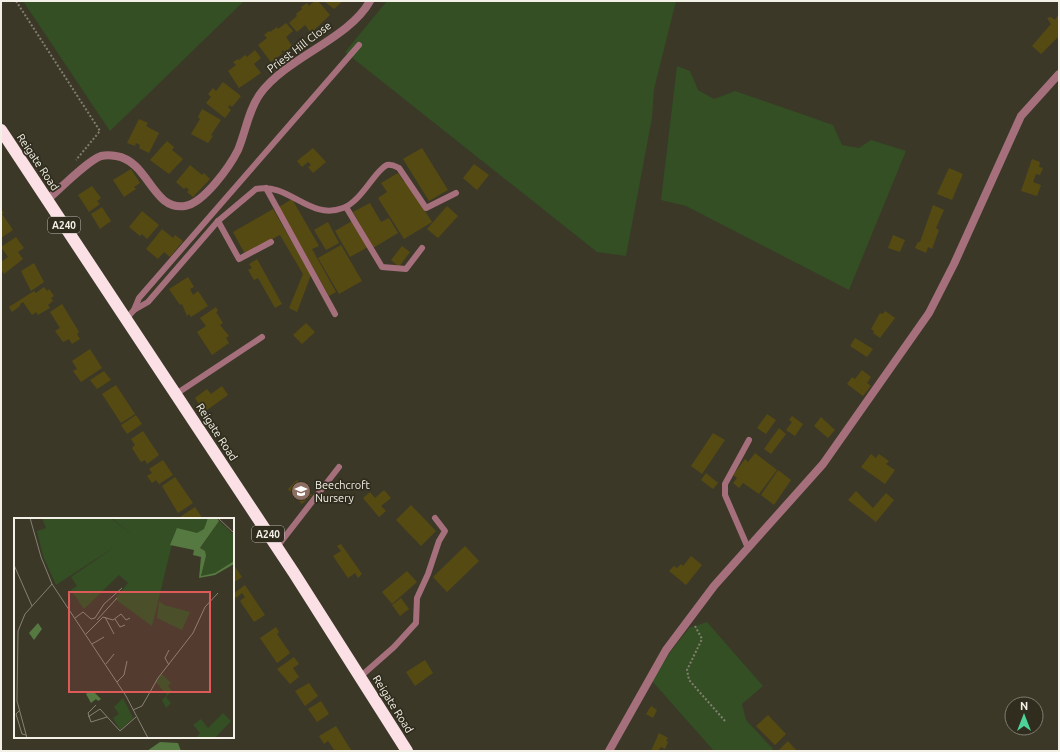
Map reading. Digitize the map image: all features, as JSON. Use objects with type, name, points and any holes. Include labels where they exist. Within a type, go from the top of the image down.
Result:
[{"type":"highway","name":"Reigate Road","points":[[1,130],[47,200],[130,315],[176,394],[277,547],[407,751]]},
{"type":"street","name":"Priest Hill Close","points":[[47,200],[101,156],[115,156],[130,160],[136,165],[164,201],[178,206],[185,206],[198,200],[212,186],[237,152],[251,108],[262,92],[282,72],[360,16],[370,1]]},
{"type":"street","points":[[609,751],[666,650],[686,622],[714,586],[823,464],[929,313],[954,264],[1021,116],[1059,74]]},
{"type":"lane","points":[[130,315],[139,298],[360,45]]},
{"type":"lane","points":[[130,315],[148,302],[218,221],[256,188],[277,188],[310,207],[328,211],[346,207],[358,198],[386,166],[393,165],[399,168],[426,208],[456,193]]},
{"type":"lane","points":[[266,188],[335,314]]},
{"type":"lane","points":[[346,207],[382,267],[406,269],[422,248]]},
{"type":"lane","points":[[218,221],[239,259],[271,242]]},
{"type":"lane","points":[[176,394],[262,337]]},
{"type":"lane","points":[[748,548],[725,494],[725,484],[749,440]]},
{"type":"lane","points":[[277,547],[339,468]]},
{"type":"lane","points":[[360,677],[394,647],[416,623],[417,598],[428,574],[439,541],[445,531],[435,518]]},
{"type":"path","points":[[16,1],[100,131],[71,165],[70,180]]},
{"type":"path","points":[[686,622],[695,626],[702,639],[687,670],[689,680],[725,721]]},
{"type":"green space","points":[[23,1],[244,1],[110,131]]},
{"type":"green space","points":[[387,1],[676,1],[654,89],[652,118],[626,256],[597,252],[345,52]]},
{"type":"green space","points":[[677,66],[690,71],[698,90],[714,99],[735,91],[833,125],[842,145],[859,148],[871,140],[906,151],[849,290],[686,206],[661,200]]},
{"type":"green space","points":[[707,622],[763,686],[742,704],[746,720],[773,749],[771,751],[714,751],[652,681],[671,651],[689,628]]},
{"type":"green space","points":[[160,742],[178,743],[181,751],[147,751]]},
{"type":"building","points":[[315,1],[318,1],[330,15],[311,33],[305,25],[297,32],[289,23],[297,16],[296,14],[302,9],[301,7],[307,3],[309,6]]},
{"type":"building","points":[[324,1],[343,1],[334,9]]},
{"type":"building","points":[[1058,15],[1059,36],[1041,54],[1032,46],[1051,24],[1047,18],[1051,17],[1055,20]]},
{"type":"building","points":[[286,23],[293,31],[286,37],[292,46],[285,52],[283,50],[281,52],[283,53],[271,62],[258,45],[267,38],[264,35],[269,31],[270,32],[277,27],[278,29]]},
{"type":"building","points":[[255,50],[261,58],[254,64],[261,73],[239,88],[228,71],[236,65],[233,62],[238,59],[239,60],[245,55],[247,57]]},
{"type":"building","points":[[223,82],[241,96],[232,107],[230,105],[228,107],[231,110],[225,118],[206,103],[211,97],[208,94],[213,88],[216,91]]},
{"type":"building","points":[[202,109],[221,120],[211,135],[213,136],[208,143],[191,134],[200,119],[198,117]]},
{"type":"building","points":[[139,119],[148,123],[146,126],[159,133],[149,153],[139,148],[140,145],[136,143],[135,146],[127,143]]},
{"type":"building","points":[[167,141],[174,147],[172,150],[183,159],[169,174],[150,160]]},
{"type":"building","points":[[313,148],[326,162],[313,173],[308,167],[311,165],[308,162],[302,167],[297,161]]},
{"type":"building","points":[[422,148],[448,190],[429,201],[403,159]]},
{"type":"building","points":[[1032,159],[1040,162],[1039,167],[1043,168],[1040,175],[1036,174],[1033,182],[1041,185],[1037,196],[1021,191]]},
{"type":"building","points":[[474,164],[489,175],[477,190],[463,178]]},
{"type":"building","points":[[190,165],[202,175],[204,173],[210,179],[193,197],[187,192],[189,190],[186,187],[184,189],[176,182]]},
{"type":"building","points":[[949,168],[963,174],[952,200],[937,194]]},
{"type":"building","points":[[131,169],[140,183],[134,187],[136,189],[124,197],[113,180]]},
{"type":"building","points":[[398,173],[404,182],[406,181],[432,222],[404,239],[378,198],[387,192],[381,183]]},
{"type":"building","points":[[92,186],[101,198],[97,201],[100,204],[89,212],[78,195]]},
{"type":"building","points":[[292,199],[319,246],[312,249],[336,292],[329,296],[279,207]]},
{"type":"building","points":[[370,203],[381,222],[389,218],[398,233],[373,248],[353,212]]},
{"type":"building","points":[[933,205],[944,210],[936,228],[939,230],[932,249],[928,247],[926,253],[915,248],[918,242],[920,242]]},
{"type":"building","points":[[447,206],[458,216],[438,238],[427,229]]},
{"type":"building","points":[[102,207],[111,221],[100,229],[91,214]]},
{"type":"building","points":[[1,209],[4,213],[2,214],[13,230],[1,238]]},
{"type":"building","points":[[273,209],[311,275],[297,312],[289,308],[303,274],[280,235],[245,254],[233,232]]},
{"type":"building","points":[[142,211],[159,225],[147,239],[142,234],[140,236],[129,227]]},
{"type":"building","points":[[352,221],[368,247],[350,257],[335,231]]},
{"type":"building","points":[[328,222],[339,243],[326,250],[314,230]]},
{"type":"building","points":[[162,229],[173,238],[175,235],[183,241],[170,257],[164,252],[158,259],[146,249]]},
{"type":"building","points":[[893,235],[905,240],[900,252],[888,248]]},
{"type":"building","points":[[16,237],[24,248],[18,252],[23,259],[4,274],[1,269],[1,262],[8,257],[1,247]]},
{"type":"building","points":[[341,245],[362,281],[339,294],[318,258]]},
{"type":"building","points":[[402,246],[410,252],[399,267],[391,260]]},
{"type":"building","points":[[257,259],[282,304],[275,308],[258,278],[254,280],[248,270],[252,268],[249,264]]},
{"type":"building","points":[[34,263],[44,282],[31,291],[21,271]]},
{"type":"building","points":[[188,277],[194,287],[190,289],[193,295],[198,291],[208,306],[191,317],[189,314],[187,316],[182,304],[180,305],[169,289]]},
{"type":"building","points":[[44,287],[47,291],[49,289],[54,296],[51,298],[53,301],[48,305],[50,308],[38,315],[36,312],[32,315],[23,302],[12,312],[9,307],[34,291],[36,293]]},
{"type":"building","points":[[62,304],[79,332],[77,334],[80,339],[72,344],[69,339],[63,342],[55,331],[60,328],[50,312]]},
{"type":"building","points":[[216,307],[218,311],[216,312],[223,323],[220,325],[229,336],[226,338],[229,343],[212,355],[197,332],[206,326],[200,318]]},
{"type":"building","points":[[885,311],[895,318],[880,338],[873,333],[874,331],[871,329],[880,313],[883,314]]},
{"type":"building","points":[[306,323],[315,332],[302,344],[293,335]]},
{"type":"building","points":[[855,338],[873,349],[867,357],[850,346]]},
{"type":"building","points":[[90,349],[102,368],[81,382],[73,371],[77,369],[72,361]]},
{"type":"building","points":[[862,370],[871,377],[867,383],[871,386],[863,396],[847,384],[852,377],[855,379]]},
{"type":"building","points":[[104,371],[111,380],[97,389],[90,380]]},
{"type":"building","points":[[116,385],[135,414],[121,423],[102,394]]},
{"type":"building","points":[[222,386],[228,395],[204,412],[195,398],[207,389],[211,394]]},
{"type":"building","points":[[767,414],[776,420],[766,434],[757,428]]},
{"type":"building","points":[[136,415],[142,424],[127,434],[121,425]]},
{"type":"building","points":[[792,416],[803,424],[795,436],[786,430],[792,422],[789,420]]},
{"type":"building","points":[[821,417],[835,430],[828,438],[814,426]]},
{"type":"building","points":[[779,428],[786,434],[771,454],[764,449]]},
{"type":"building","points":[[143,431],[159,455],[147,464],[145,460],[141,462],[132,448],[135,445],[131,439]]},
{"type":"building","points":[[713,433],[725,440],[702,474],[691,466]]},
{"type":"building","points":[[755,453],[777,470],[759,494],[743,483],[739,488],[733,483],[737,478],[733,475],[745,459],[748,462]]},
{"type":"building","points":[[871,454],[876,458],[879,454],[889,461],[886,464],[895,470],[885,484],[861,467]]},
{"type":"building","points":[[163,460],[173,475],[159,484],[156,480],[152,483],[147,476],[152,473],[149,469]]},
{"type":"building","points":[[778,470],[791,480],[774,505],[761,495]]},
{"type":"building","points":[[706,473],[718,483],[713,489],[701,480]]},
{"type":"building","points":[[175,477],[193,503],[178,513],[162,486]]},
{"type":"building","points":[[297,480],[312,495],[302,504],[288,489]]},
{"type":"building","points":[[384,490],[391,498],[381,506],[386,511],[379,517],[363,498],[370,492],[375,498]]},
{"type":"building","points":[[856,491],[873,508],[886,493],[894,500],[876,522],[848,500]]},
{"type":"building","points":[[411,505],[436,531],[421,546],[396,520]]},
{"type":"building","points":[[195,507],[202,518],[178,518]]},
{"type":"building","points":[[341,544],[362,574],[358,578],[355,573],[348,578],[333,556],[341,551],[337,546]]},
{"type":"building","points":[[465,546],[479,561],[447,592],[433,577]]},
{"type":"building","points":[[691,556],[702,565],[686,585],[669,571],[674,566],[677,568],[681,564],[683,566]]},
{"type":"building","points":[[234,565],[242,577],[234,582]]},
{"type":"building","points":[[407,571],[417,582],[392,604],[382,592]]},
{"type":"building","points":[[245,585],[265,615],[254,622],[240,601],[245,597],[242,593],[236,598],[234,593]]},
{"type":"building","points":[[401,598],[409,609],[400,616],[392,605]]},
{"type":"building","points":[[276,627],[279,632],[277,634],[290,653],[277,663],[260,638]]},
{"type":"building","points":[[294,657],[299,664],[293,668],[299,677],[290,684],[277,669]]},
{"type":"building","points":[[425,660],[433,673],[415,686],[406,672]]},
{"type":"building","points":[[309,683],[318,696],[305,706],[295,691]]},
{"type":"building","points":[[321,701],[329,714],[317,722],[308,709]]},
{"type":"building","points":[[651,706],[657,710],[653,718],[646,714]]},
{"type":"building","points":[[768,715],[786,734],[775,745],[756,726]]},
{"type":"building","points":[[336,726],[351,750],[350,751],[335,751],[328,741],[324,744],[319,736]]},
{"type":"building","points":[[659,733],[668,738],[665,749],[661,747],[658,751],[651,751]]},
{"type":"building","points":[[788,741],[797,751],[778,751]]},
{"type":"place","name":"Beechcroft Nursery","points":[[301,491]]}]
